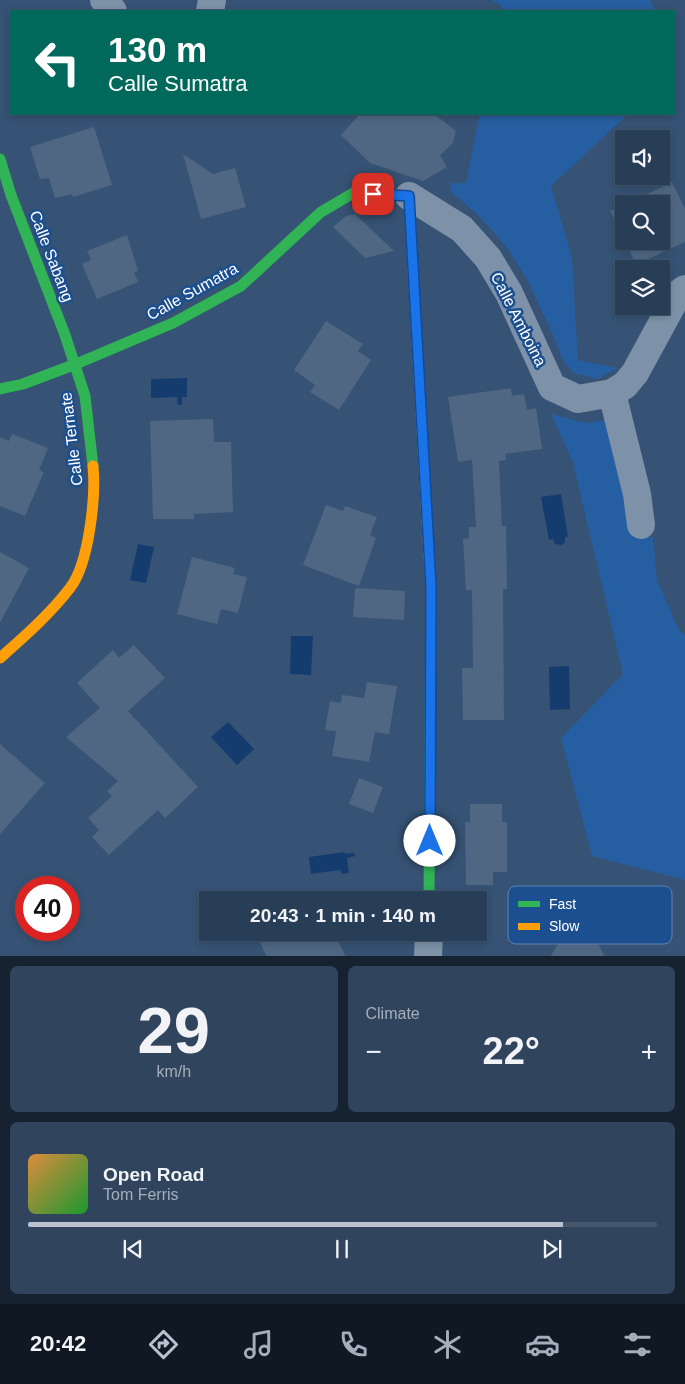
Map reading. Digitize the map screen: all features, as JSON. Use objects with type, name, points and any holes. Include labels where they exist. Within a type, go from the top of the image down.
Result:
[{"type":"street","points":[[104,0],[112,10]]},
{"type":"street","name":"Calle Sabang","points":[[0,159],[11,196],[76,364]]},
{"type":"street","name":"Calle Sumatra","points":[[0,389],[23,384],[76,364],[173,323],[241,286],[321,212],[355,192],[409,196]]},
{"type":"street","points":[[409,196],[431,586],[429,891]]},
{"type":"street","name":"Calle Amboina","points":[[409,196],[462,229],[488,258],[509,293],[552,387],[578,399],[612,393],[625,385],[635,373],[678,294],[685,289]]},
{"type":"street","name":"Calle Ternate","points":[[0,658],[71,587],[80,569],[87,544],[95,484],[85,396],[76,364]]},
{"type":"street","points":[[612,393],[637,494],[641,525]]},
{"type":"street","points":[[428,956],[429,941]]},
{"type":"shaded area","points":[[491,0],[650,0],[655,10],[501,10],[502,6]]},
{"type":"shaded area","points":[[480,115],[627,115],[551,186],[572,257],[578,360],[617,368],[597,379],[574,373],[563,361],[528,281],[506,246],[476,213],[449,190],[452,183],[466,183]]},
{"type":"shaded area","points":[[187,378],[187,397],[182,397],[182,405],[178,405],[177,397],[151,398],[151,379]]},
{"type":"shaded area","points":[[551,414],[585,423],[606,420],[638,537],[653,537],[657,580],[679,630],[685,635],[685,880],[592,856],[561,738],[623,674],[573,463]]},
{"type":"shaded area","points":[[561,494],[568,537],[565,537],[565,542],[562,545],[555,544],[553,539],[549,540],[541,497]]},
{"type":"shaded area","points":[[138,544],[154,547],[146,583],[130,580]]},
{"type":"shaded area","points":[[291,636],[313,636],[311,675],[290,674]]},
{"type":"shaded area","points":[[569,666],[570,709],[550,710],[549,667]]},
{"type":"shaded area","points":[[228,722],[254,749],[237,765],[211,737]]},
{"type":"shaded area","points":[[345,852],[345,854],[354,853],[355,856],[347,858],[349,873],[342,874],[340,870],[311,874],[309,857]]},
{"type":"building","points":[[359,115],[435,115],[456,131],[453,143],[440,155],[447,167],[423,181],[370,163],[341,135]]},
{"type":"building","points":[[94,127],[112,185],[73,197],[72,194],[55,198],[49,178],[40,179],[30,147]]},
{"type":"building","points":[[183,154],[213,174],[235,168],[246,207],[201,219]]},
{"type":"building","points":[[672,182],[685,209],[685,242],[670,249],[670,195],[645,195],[666,185],[670,185]]},
{"type":"building","points":[[615,209],[615,221],[610,211]]},
{"type":"building","points":[[355,214],[394,251],[365,258],[333,227],[346,216]]},
{"type":"building","points":[[127,235],[138,271],[134,272],[138,282],[97,299],[82,264],[91,260],[87,251]]},
{"type":"building","points":[[629,250],[668,250],[647,260],[634,260]]},
{"type":"building","points":[[326,321],[363,344],[358,351],[371,360],[339,410],[310,392],[315,385],[294,370]]},
{"type":"building","points":[[511,388],[512,396],[524,394],[527,410],[536,408],[542,449],[505,454],[506,460],[499,461],[502,526],[506,526],[507,589],[503,589],[504,720],[463,720],[462,668],[473,668],[472,590],[466,590],[463,539],[469,538],[469,527],[476,527],[472,460],[458,462],[448,397]]},
{"type":"building","points":[[213,419],[214,442],[231,442],[233,512],[194,514],[194,519],[153,519],[150,421]]},
{"type":"building","points":[[12,434],[48,448],[39,470],[44,472],[25,516],[0,506],[0,437],[9,441]]},
{"type":"building","points":[[326,505],[343,511],[345,506],[377,517],[370,535],[376,538],[359,586],[303,565]]},
{"type":"building","points":[[0,552],[29,568],[0,623]]},
{"type":"building","points":[[192,557],[235,568],[233,574],[247,577],[238,613],[221,609],[217,624],[177,614]]},
{"type":"building","points":[[355,588],[405,591],[404,620],[353,617]]},
{"type":"building","points":[[134,645],[165,678],[128,711],[198,787],[165,818],[158,810],[109,855],[92,837],[99,830],[88,818],[112,796],[107,791],[118,781],[66,737],[100,708],[77,683],[113,650],[119,658]]},
{"type":"building","points":[[367,682],[397,686],[389,734],[375,732],[369,762],[332,756],[336,731],[325,730],[330,701],[341,703],[342,695],[364,698]]},
{"type":"building","points":[[0,744],[45,783],[0,834]]},
{"type":"building","points":[[359,778],[383,787],[373,813],[349,804]]},
{"type":"building","points":[[470,804],[502,804],[502,822],[507,822],[507,872],[493,872],[493,885],[466,885],[465,822],[470,822]]},
{"type":"building","points":[[259,941],[338,941],[346,956],[267,956]]},
{"type":"building","points":[[558,944],[598,944],[604,956],[551,956]]},
{"type":"traffic: fast","points":[[0,159],[11,195],[65,335],[85,396],[93,466]]},
{"type":"traffic: fast","points":[[0,389],[23,384],[76,364],[173,323],[241,286],[321,212],[355,192],[374,193]]},
{"type":"traffic: fast","points":[[429,557],[431,586],[429,891]]},
{"type":"traffic: slow","points":[[374,193],[409,196],[429,557]]},
{"type":"traffic: slow","points":[[0,658],[54,607],[77,577],[90,529],[94,479],[93,466]]},
{"type":"route","points":[[373,194],[409,196],[431,586],[430,841]]}]
